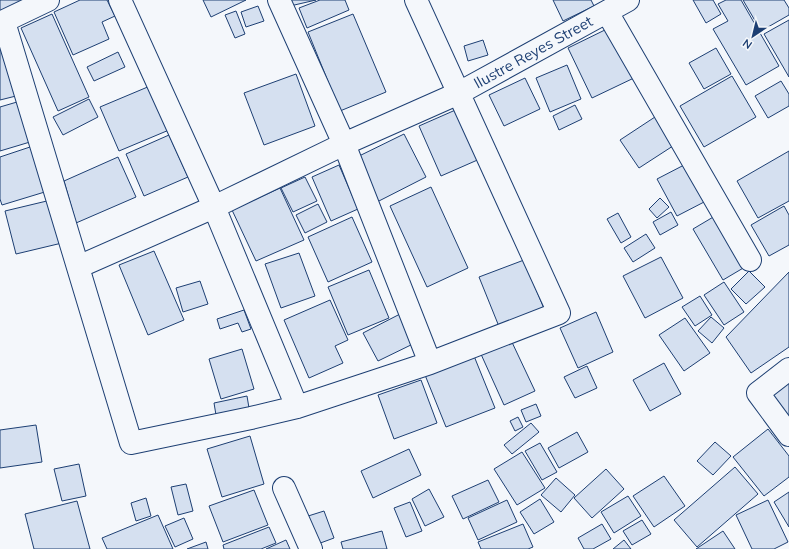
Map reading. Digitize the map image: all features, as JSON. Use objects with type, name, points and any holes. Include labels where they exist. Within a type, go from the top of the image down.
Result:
[{"type":"street","points":[[48,0],[2,23],[131,443],[297,407],[430,364],[559,313],[416,0]]},
{"type":"street","points":[[120,0],[214,207],[297,407]]},
{"type":"street","points":[[279,0],[344,144],[430,364]]},
{"type":"street","name":"Ilustre Reyes Street","points":[[78,267],[214,207],[344,144],[459,93],[628,0]]},
{"type":"street","points":[[607,12],[750,260]]},
{"type":"street","points":[[789,369],[758,393],[789,435]]},
{"type":"street","points":[[284,488],[311,549]]},
{"type":"building","points":[[0,0],[27,0],[0,13]]},
{"type":"building","points":[[80,0],[107,0],[115,16],[102,22],[109,39],[73,55],[54,12]]},
{"type":"building","points":[[203,0],[246,0],[211,17]]},
{"type":"building","points":[[288,0],[316,0],[290,6]]},
{"type":"building","points":[[320,0],[345,0],[349,10],[307,28],[299,8]]},
{"type":"building","points":[[553,0],[591,0],[594,6],[563,21]]},
{"type":"building","points":[[693,0],[713,0],[721,14],[706,23]]},
{"type":"building","points":[[726,0],[741,0],[779,66],[746,85],[713,29],[728,21],[718,4]]},
{"type":"building","points":[[743,0],[784,0],[789,8],[789,15],[761,31]]},
{"type":"building","points":[[258,6],[264,21],[246,27],[241,12]]},
{"type":"building","points":[[236,11],[245,34],[235,38],[225,15]]},
{"type":"building","points":[[52,14],[89,97],[58,111],[21,28]]},
{"type":"building","points":[[353,14],[386,92],[340,111],[308,32]]},
{"type":"building","points":[[789,20],[789,77],[764,34]]},
{"type":"building","points":[[611,27],[636,77],[592,98],[568,48]]},
{"type":"building","points":[[483,40],[488,55],[468,61],[464,46]]},
{"type":"building","points":[[0,43],[20,95],[0,100]]},
{"type":"building","points":[[716,48],[731,74],[704,89],[689,63]]},
{"type":"building","points":[[118,52],[125,67],[94,81],[87,67]]},
{"type":"building","points":[[567,65],[581,99],[550,112],[536,78]]},
{"type":"building","points":[[296,74],[315,126],[264,145],[244,93]]},
{"type":"building","points":[[732,76],[756,117],[704,147],[680,106]]},
{"type":"building","points":[[525,78],[540,109],[504,126],[489,95]]},
{"type":"building","points":[[781,81],[789,94],[789,106],[768,118],[755,96]]},
{"type":"building","points":[[150,86],[169,130],[119,151],[100,107]]},
{"type":"building","points":[[89,99],[98,117],[63,135],[53,117]]},
{"type":"building","points":[[17,102],[30,142],[0,151],[0,107]]},
{"type":"building","points":[[575,105],[582,119],[559,130],[553,116]]},
{"type":"building","points":[[460,108],[482,158],[441,176],[419,126]]},
{"type":"building","points":[[658,115],[676,144],[639,168],[620,140]]},
{"type":"building","points":[[404,134],[426,177],[375,203],[353,159]]},
{"type":"building","points":[[169,135],[188,177],[144,196],[126,154]]},
{"type":"building","points":[[33,146],[48,191],[2,205],[0,199],[0,157]]},
{"type":"building","points":[[789,151],[789,201],[758,218],[737,181]]},
{"type":"building","points":[[118,157],[136,197],[76,223],[64,181]]},
{"type":"building","points":[[686,164],[706,201],[677,216],[657,179]]},
{"type":"building","points":[[339,165],[358,209],[331,221],[312,177]]},
{"type":"building","points":[[305,177],[317,201],[293,212],[281,188]]},
{"type":"building","points":[[431,187],[468,268],[427,287],[390,206]]},
{"type":"building","points":[[280,188],[304,240],[256,261],[232,210]]},
{"type":"building","points":[[660,198],[669,207],[657,218],[649,209]]},
{"type":"building","points":[[51,200],[62,243],[16,254],[5,211]]},
{"type":"building","points":[[318,204],[327,222],[305,233],[296,215]]},
{"type":"building","points":[[784,206],[789,215],[789,245],[769,256],[751,225]]},
{"type":"building","points":[[671,212],[678,225],[660,235],[653,222]]},
{"type":"building","points":[[618,213],[631,237],[621,243],[607,219]]},
{"type":"building","points":[[720,213],[750,264],[723,280],[693,229]]},
{"type":"building","points":[[352,217],[372,262],[328,282],[308,237]]},
{"type":"building","points":[[646,234],[655,248],[633,262],[624,248]]},
{"type":"building","points":[[154,251],[184,320],[148,335],[119,265]]},
{"type":"building","points":[[299,253],[315,296],[281,308],[265,264]]},
{"type":"building","points":[[661,257],[683,298],[645,318],[623,276]]},
{"type":"building","points":[[524,260],[545,311],[500,329],[479,277]]},
{"type":"building","points":[[369,270],[389,318],[348,335],[328,287]]},
{"type":"building","points":[[749,271],[765,287],[746,304],[731,289]]},
{"type":"building","points":[[789,272],[789,347],[751,373],[726,337]]},
{"type":"building","points":[[200,281],[208,304],[183,312],[176,288]]},
{"type":"building","points":[[724,282],[744,312],[724,325],[704,295]]},
{"type":"building","points":[[700,296],[712,315],[695,326],[682,307]]},
{"type":"building","points":[[330,300],[348,340],[335,346],[343,363],[309,378],[284,320]]},
{"type":"building","points":[[244,310],[251,329],[242,332],[238,323],[220,329],[217,319]]},
{"type":"building","points":[[596,312],[613,352],[578,368],[560,328]]},
{"type":"building","points":[[402,313],[417,342],[378,361],[363,333]]},
{"type":"building","points":[[711,317],[724,328],[712,343],[698,331]]},
{"type":"building","points":[[685,318],[710,353],[684,371],[659,335]]},
{"type":"building","points":[[510,338],[535,391],[504,405],[480,352]]},
{"type":"building","points":[[242,349],[254,389],[221,399],[209,359]]},
{"type":"building","points":[[474,356],[495,408],[446,427],[425,375]]},
{"type":"building","points":[[664,363],[681,394],[650,411],[633,380]]},
{"type":"building","points":[[587,366],[597,388],[575,398],[564,377]]},
{"type":"building","points":[[789,376],[789,424],[767,392]]},
{"type":"building","points":[[421,380],[437,423],[394,439],[378,395]]},
{"type":"building","points":[[247,396],[249,408],[216,415],[214,403]]},
{"type":"building","points":[[536,404],[541,416],[526,422],[521,410]]},
{"type":"building","points":[[518,417],[523,427],[515,431],[510,421]]},
{"type":"building","points":[[531,423],[539,432],[512,454],[504,445]]},
{"type":"building","points":[[36,425],[42,462],[0,468],[0,430]]},
{"type":"building","points":[[768,429],[789,456],[789,477],[764,496],[733,457]]},
{"type":"building","points":[[577,432],[588,452],[559,468],[548,448]]},
{"type":"building","points":[[250,436],[264,484],[222,497],[207,449]]},
{"type":"building","points":[[715,442],[731,456],[713,475],[697,461]]},
{"type":"building","points":[[540,443],[557,472],[542,480],[525,451]]},
{"type":"building","points":[[409,449],[421,475],[373,498],[361,471]]},
{"type":"building","points":[[522,452],[545,488],[517,505],[494,469]]},
{"type":"building","points":[[79,464],[86,496],[62,501],[54,469]]},
{"type":"building","points":[[735,467],[758,494],[697,547],[674,520]]},
{"type":"building","points":[[606,469],[624,489],[592,518],[574,498]]},
{"type":"building","points":[[664,476],[685,506],[654,527],[633,496]]},
{"type":"building","points":[[556,478],[575,495],[561,512],[541,495]]},
{"type":"building","points":[[488,480],[499,502],[463,519],[452,496]]},
{"type":"building","points":[[186,484],[193,511],[178,515],[171,487]]},
{"type":"building","points":[[429,489],[444,517],[425,526],[412,499]]},
{"type":"building","points":[[254,490],[268,525],[223,542],[209,506]]},
{"type":"building","points":[[789,492],[789,527],[774,502]]},
{"type":"building","points":[[628,496],[641,516],[614,533],[601,512]]},
{"type":"building","points":[[146,498],[151,516],[136,521],[131,503]]},
{"type":"building","points":[[540,499],[554,522],[534,534],[520,512]]},
{"type":"building","points":[[507,500],[517,522],[478,540],[468,518]]},
{"type":"building","points":[[768,500],[788,542],[774,549],[752,549],[736,515]]},
{"type":"building","points":[[77,501],[90,549],[34,549],[25,514]]},
{"type":"building","points":[[410,502],[422,531],[406,537],[394,508]]},
{"type":"building","points":[[324,511],[334,538],[315,545],[305,517]]},
{"type":"building","points":[[158,515],[173,549],[107,549],[102,538]]},
{"type":"building","points":[[184,518],[193,539],[175,547],[165,526]]},
{"type":"building","points":[[642,520],[651,534],[632,545],[623,531]]},
{"type":"building","points":[[523,524],[533,547],[528,549],[481,549],[478,542]]},
{"type":"building","points":[[602,524],[611,539],[593,549],[584,549],[578,538]]},
{"type":"building","points":[[269,527],[276,543],[261,549],[224,549],[223,545]]},
{"type":"building","points":[[382,531],[387,549],[343,549],[341,542]]},
{"type":"building","points":[[723,531],[735,549],[696,549]]},
{"type":"building","points":[[286,540],[290,549],[266,549]]},
{"type":"building","points":[[624,540],[631,549],[613,549]]},
{"type":"building","points":[[206,542],[208,549],[187,549]]}]
